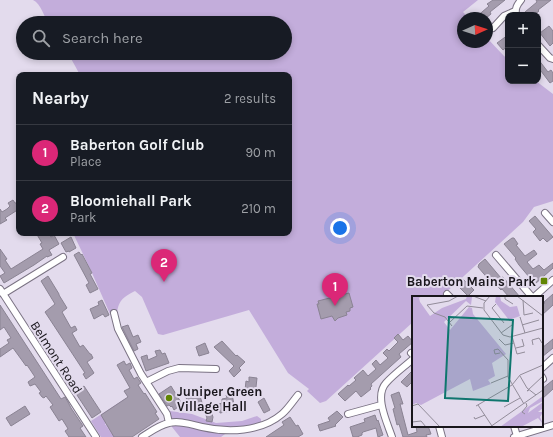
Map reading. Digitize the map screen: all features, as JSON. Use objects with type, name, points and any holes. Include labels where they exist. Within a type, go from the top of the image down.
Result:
[{"type":"street","points":[[516,12],[516,5],[521,0]]},
{"type":"street","points":[[493,28],[505,16]]},
{"type":"street","points":[[541,48],[553,59]]},
{"type":"street","points":[[548,214],[553,222]]},
{"type":"street","points":[[1,292],[63,256]]},
{"type":"street","points":[[501,257],[532,296]]},
{"type":"street","points":[[534,296],[553,280]]},
{"type":"street","name":"Belmont Road","points":[[1,292],[96,437]]},
{"type":"street","points":[[114,313],[118,329],[146,382],[167,414],[169,423]]},
{"type":"street","points":[[543,367],[553,358]]},
{"type":"street","points":[[392,437],[381,404],[382,390],[386,383],[412,360]]},
{"type":"street","points":[[146,382],[168,371],[179,368],[216,369]]},
{"type":"street","points":[[144,436],[158,428],[174,422],[227,431],[262,425],[282,414],[298,395]]},
{"type":"street","points":[[348,414],[381,404]]},
{"type":"street","points":[[514,427],[515,437],[553,425]]},
{"type":"street","points":[[439,427],[442,437]]},
{"type":"shaded area","points":[[33,0],[478,0],[463,12],[457,12],[457,48],[493,48],[493,44],[505,57],[505,84],[540,84],[553,94],[553,201],[534,207],[523,222],[442,296],[412,296],[412,323],[326,401],[320,403],[307,391],[309,389],[288,373],[249,310],[163,335],[158,334],[142,297],[135,291],[121,301],[117,313],[110,314],[74,236],[292,236],[292,72],[78,72],[72,60],[292,60],[292,16],[44,16],[40,7]]},
{"type":"shaded area","points":[[126,398],[131,406],[105,424],[113,436],[106,425],[131,408],[131,437],[101,437],[91,421]]},
{"type":"shaded area","points":[[170,411],[192,414],[216,423],[242,421],[257,416],[261,419],[261,426],[225,434],[221,437],[180,437],[172,427]]},
{"type":"building","points":[[493,0],[505,0],[490,12],[482,12],[489,6],[487,4]]},
{"type":"building","points":[[536,0],[551,0],[538,10],[538,12],[525,12],[537,2]]},
{"type":"building","points":[[549,26],[553,31],[553,43],[550,46],[541,34],[541,32]]},
{"type":"building","points":[[505,37],[505,48],[503,50],[497,43]]},
{"type":"building","points":[[541,63],[548,72],[551,70],[553,73],[553,81],[550,83],[541,71]]},
{"type":"building","points":[[13,200],[16,203],[16,211],[5,218],[7,220],[0,224],[0,209],[2,212],[7,209],[10,206],[8,203]]},
{"type":"building","points":[[535,216],[553,237],[547,242],[543,238],[540,241],[533,232],[536,229],[529,221]]},
{"type":"building","points":[[38,236],[55,236],[59,244],[49,250],[52,255],[47,256],[4,283],[0,276],[5,273],[0,266],[0,249],[7,259],[5,260],[11,269],[43,249],[40,244],[42,243]]},
{"type":"building","points":[[71,237],[76,248],[66,252],[61,243]]},
{"type":"building","points":[[514,238],[518,244],[516,245],[525,256],[534,250],[537,254],[527,262],[533,269],[539,265],[544,270],[553,263],[553,268],[535,284],[504,244]]},
{"type":"building","points":[[79,252],[81,255],[82,254],[92,273],[90,274],[98,289],[90,293],[86,285],[89,283],[74,255]]},
{"type":"building","points":[[485,259],[519,296],[508,296],[495,284],[493,286],[478,267],[479,264]]},
{"type":"building","points":[[48,276],[67,308],[62,312],[71,328],[75,326],[77,330],[72,333],[80,347],[83,345],[93,358],[87,362],[94,373],[86,379],[83,374],[85,373],[45,312],[55,304],[41,281]]},
{"type":"building","points":[[462,278],[474,290],[468,296],[456,284]]},
{"type":"building","points":[[349,293],[353,307],[350,308],[350,311],[346,312],[347,315],[338,318],[335,321],[332,316],[321,319],[317,304],[319,304],[318,301]]},
{"type":"building","points":[[553,294],[553,305],[543,314],[543,304],[545,303],[544,302]]},
{"type":"building","points":[[102,300],[109,315],[105,317],[103,314],[94,319],[90,309],[99,305],[98,302]]},
{"type":"building","points":[[0,305],[61,399],[65,397],[83,426],[80,428],[86,437],[69,437],[65,431],[68,429],[62,419],[59,421],[50,407],[53,405],[46,396],[44,398],[42,397],[39,393],[41,392],[35,384],[30,386],[28,382],[35,377],[13,348],[0,357],[0,349],[9,343],[7,340],[11,338],[4,327],[0,330]]},
{"type":"building","points":[[128,325],[133,337],[138,335],[141,342],[136,344],[138,349],[134,351],[122,327]]},
{"type":"building","points":[[398,334],[403,340],[408,336],[412,343],[399,354],[401,357],[371,384],[371,389],[361,397],[356,391],[345,401],[338,394],[356,380],[354,378],[363,370],[368,376],[376,369],[372,364],[376,360],[380,365],[388,358],[383,353],[387,349],[389,351],[398,342],[394,338]]},
{"type":"building","points":[[553,339],[553,348],[543,356],[543,347]]},
{"type":"building","points":[[222,341],[236,356],[237,355],[245,362],[239,368],[241,370],[234,377],[229,371],[234,366],[214,347]]},
{"type":"building","points":[[205,343],[209,353],[199,356],[196,347]]},
{"type":"building","points":[[160,350],[162,354],[165,353],[169,363],[146,371],[141,357],[147,355],[148,360],[157,356],[155,351]]},
{"type":"building","points":[[124,361],[126,365],[130,363],[132,368],[129,370],[134,379],[137,377],[141,383],[138,385],[157,412],[155,413],[159,419],[132,437],[114,437],[101,415],[128,397],[124,391],[130,388],[117,365]]},
{"type":"building","points":[[412,371],[412,382],[407,387],[401,382]]},
{"type":"building","points":[[249,377],[257,378],[255,396],[247,395],[248,391],[245,390],[246,381],[249,382]]},
{"type":"building","points":[[553,380],[553,389],[543,398],[543,388]]},
{"type":"building","points":[[84,386],[101,412],[92,418],[75,392]]},
{"type":"building","name":"Juniper Green Village Hall","points":[[171,386],[182,404],[174,410],[172,406],[167,406],[159,394]]},
{"type":"building","points":[[200,389],[202,395],[200,396],[203,406],[209,405],[213,417],[212,422],[206,421],[207,418],[203,408],[194,411],[191,402],[190,403],[189,400],[187,401],[185,393]]},
{"type":"building","points":[[399,392],[403,404],[400,404],[408,435],[417,432],[416,427],[428,427],[431,434],[426,435],[427,437],[403,437],[399,424],[397,425],[393,409],[395,408],[391,395]]},
{"type":"building","points":[[232,394],[235,410],[220,413],[219,404],[222,403],[222,399],[227,398],[226,395]]},
{"type":"building","points":[[264,398],[270,410],[264,413],[258,402]]},
{"type":"building","points":[[25,406],[30,414],[11,426],[6,418]]},
{"type":"building","points":[[337,411],[343,417],[335,425],[336,426],[320,431],[318,425],[330,421],[328,418]]},
{"type":"building","points":[[375,415],[383,435],[378,437],[376,428],[363,432],[362,435],[357,437],[353,437],[350,427],[365,422],[364,419]]},
{"type":"building","points":[[290,417],[296,426],[298,425],[303,434],[298,437],[266,437],[284,425],[282,422]]},
{"type":"place","name":"Baberton Mains Park","points":[[544,281]]},
{"type":"place","name":"Bloomiehall Park","points":[[164,282]]},
{"type":"place","name":"Baberton Golf Club","points":[[335,306]]},
{"type":"place","name":"Juniper Green Village Hall","points":[[169,398]]}]
